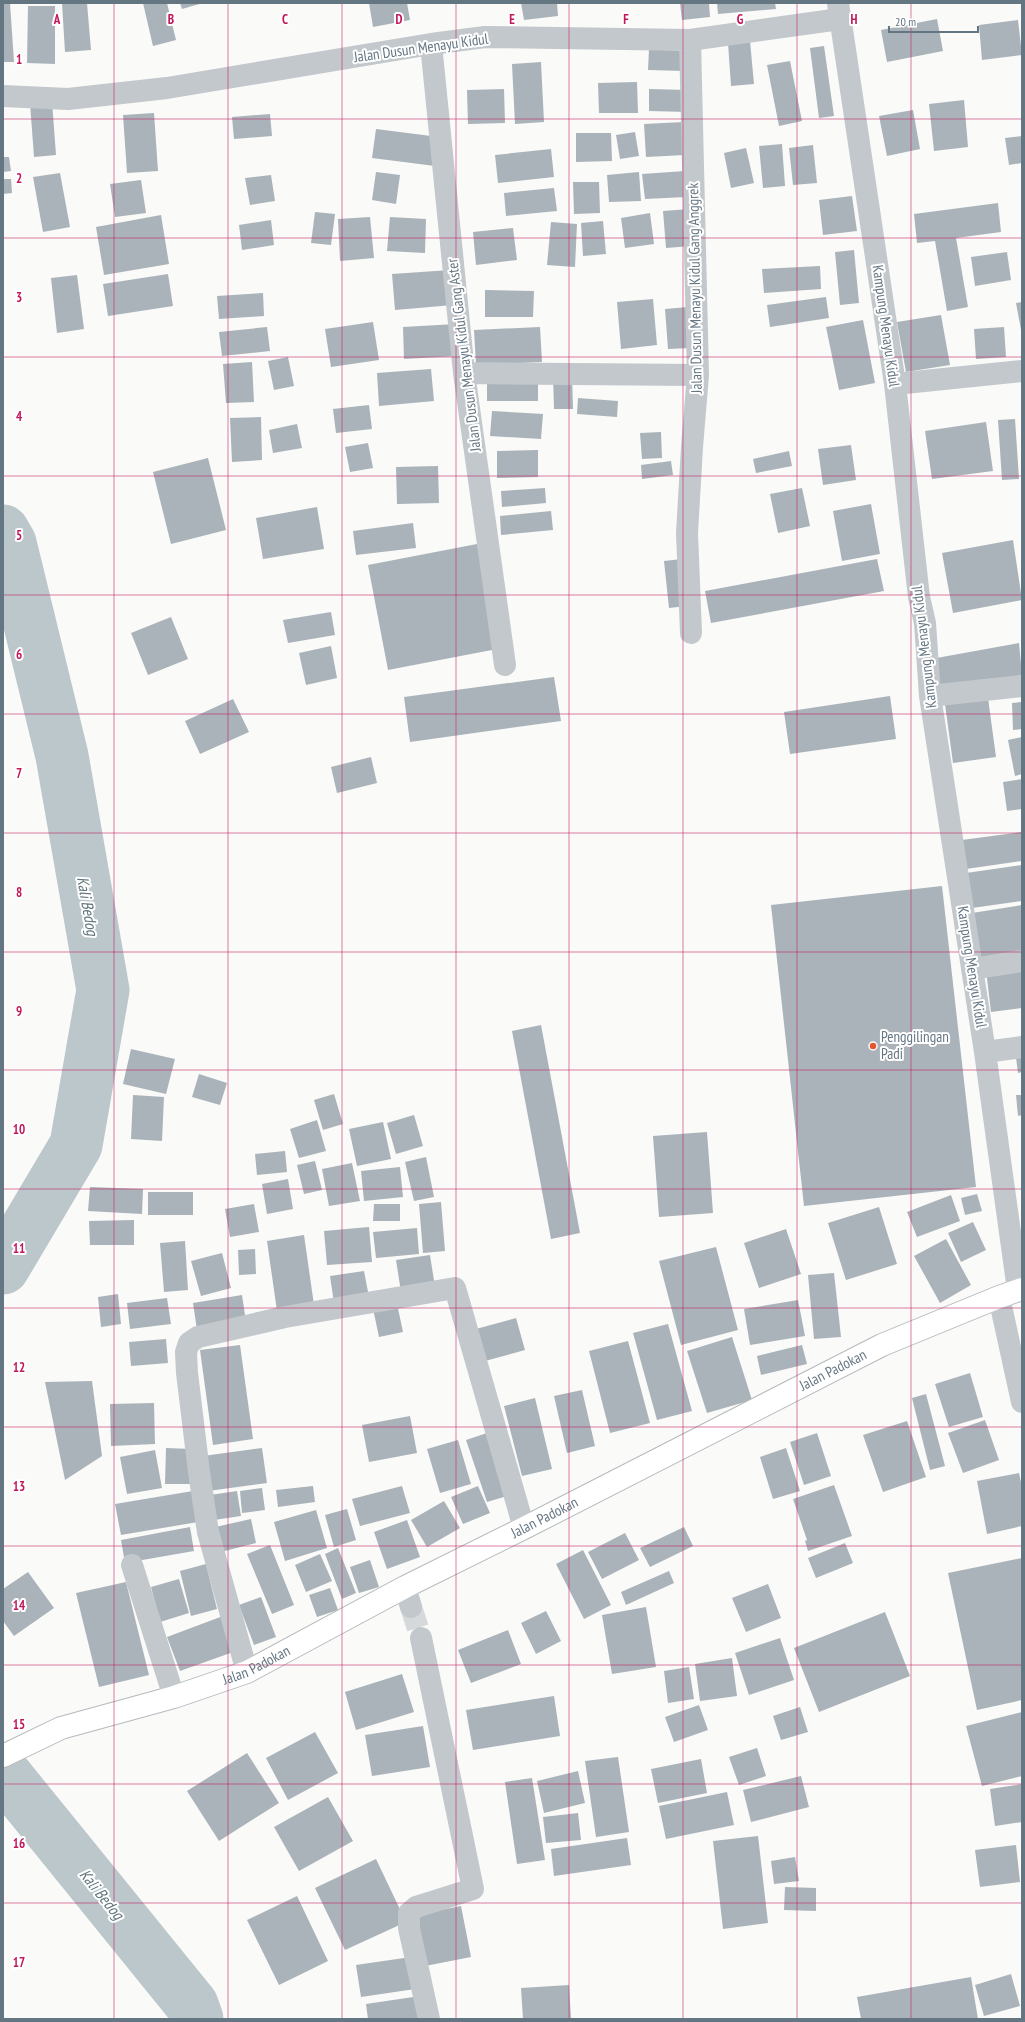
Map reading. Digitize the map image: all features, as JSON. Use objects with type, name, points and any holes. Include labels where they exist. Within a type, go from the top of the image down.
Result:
[{"type":"main road","name":"Jalan Padokan","points":[[3,1756],[61,1728],[174,1697],[247,1672],[408,1597],[524,1528],[882,1345],[1013,1292]]},
{"type":"street","name":"Jalan Dusun Menayu Kidul","points":[[3,96],[68,99],[167,88],[431,44],[485,37],[690,40],[839,11]]},
{"type":"street","name":"Kampung Menayu Kidul","points":[[839,11],[895,384],[918,597],[924,623],[930,696],[985,1052],[1013,1292],[1022,1402]]},
{"type":"street","name":"Jalan Dusun Menayu Kidul Gang Anggrek","points":[[690,40],[698,375],[687,533],[691,633]]},
{"type":"street","name":"Jalan Dusun Menayu Kidul Gang Aster","points":[[431,44],[464,373],[506,665]]},
{"type":"street","points":[[895,384],[1022,371]]},
{"type":"street","points":[[464,373],[698,375]]},
{"type":"street","points":[[930,696],[1022,686]]},
{"type":"street","points":[[972,969],[1022,961]]},
{"type":"street","points":[[985,1052],[1022,1047]]},
{"type":"street","points":[[247,1672],[208,1532],[199,1472],[187,1373],[186,1352],[189,1343],[198,1337],[285,1317],[455,1288],[524,1528]]},
{"type":"street","points":[[132,1565],[174,1697]]},
{"type":"street","points":[[421,1638],[473,1889],[416,1907],[409,1913],[409,1928],[430,2019]]},
{"type":"building","points":[[10,3],[14,62],[3,62],[3,4]]},
{"type":"building","points":[[62,3],[87,3],[91,50],[65,52]]},
{"type":"building","points":[[143,3],[167,3],[176,40],[153,46]]},
{"type":"building","points":[[180,3],[203,3],[182,9]]},
{"type":"building","points":[[369,3],[407,3],[410,20],[373,27]]},
{"type":"building","points":[[521,3],[557,3],[558,16],[524,20]]},
{"type":"building","points":[[680,3],[709,3],[710,17],[682,20]]},
{"type":"building","points":[[717,3],[775,3],[776,9],[718,14]]},
{"type":"building","points":[[28,6],[55,6],[55,64],[27,63]]},
{"type":"building","points":[[937,19],[943,51],[887,62],[881,30]]},
{"type":"building","points":[[1018,20],[1022,55],[982,60],[979,25]]},
{"type":"building","points":[[750,41],[754,84],[731,86],[728,43]]},
{"type":"building","points":[[824,46],[834,116],[819,118],[810,48]]},
{"type":"building","points":[[649,49],[685,51],[685,71],[648,70]]},
{"type":"building","points":[[790,61],[802,121],[779,126],[767,65]]},
{"type":"building","points":[[541,62],[544,122],[515,124],[512,64]]},
{"type":"building","points":[[637,82],[638,113],[599,113],[598,83]]},
{"type":"building","points":[[504,89],[505,123],[468,124],[467,90]]},
{"type":"building","points":[[649,89],[688,90],[688,112],[649,111]]},
{"type":"building","points":[[964,100],[968,147],[934,151],[929,104]]},
{"type":"building","points":[[52,101],[56,155],[34,157],[30,103]]},
{"type":"building","points":[[913,110],[920,149],[887,156],[879,116]]},
{"type":"building","points":[[154,113],[158,171],[127,173],[123,115]]},
{"type":"building","points":[[270,114],[272,136],[234,139],[232,117]]},
{"type":"building","points":[[684,122],[685,155],[646,157],[644,124]]},
{"type":"building","points":[[376,129],[439,137],[435,166],[372,158]]},
{"type":"building","points":[[635,132],[639,156],[620,159],[616,135]]},
{"type":"building","points":[[576,133],[611,133],[612,161],[576,162]]},
{"type":"building","points":[[1022,136],[1022,163],[1009,165],[1005,138]]},
{"type":"building","points":[[782,144],[785,186],[763,188],[759,146]]},
{"type":"building","points":[[813,145],[817,183],[793,185],[789,148]]},
{"type":"building","points":[[746,148],[754,183],[731,188],[724,153]]},
{"type":"building","points":[[551,149],[554,177],[498,183],[495,155]]},
{"type":"building","points":[[3,157],[9,157],[11,171],[3,172]]},
{"type":"building","points":[[685,171],[686,197],[645,199],[642,174]]},
{"type":"building","points":[[376,172],[400,175],[396,204],[372,200]]},
{"type":"building","points":[[639,172],[641,201],[609,202],[607,175]]},
{"type":"building","points":[[60,173],[70,227],[43,232],[33,177]]},
{"type":"building","points":[[271,175],[275,201],[250,205],[245,178]]},
{"type":"building","points":[[3,179],[11,179],[12,193],[3,194]]},
{"type":"building","points":[[141,180],[146,213],[115,217],[110,184]]},
{"type":"building","points":[[573,182],[599,182],[600,213],[574,214]]},
{"type":"building","points":[[554,188],[557,211],[506,216],[504,193]]},
{"type":"building","points":[[852,196],[857,231],[823,235],[819,200]]},
{"type":"building","points":[[998,203],[1001,232],[956,238],[968,307],[947,311],[935,241],[917,243],[914,214]]},
{"type":"building","points":[[689,209],[691,246],[666,248],[663,211]]},
{"type":"building","points":[[315,212],[335,214],[331,245],[311,243]]},
{"type":"building","points":[[650,213],[654,244],[625,248],[621,218]]},
{"type":"building","points":[[161,215],[169,264],[104,275],[96,227]]},
{"type":"building","points":[[370,217],[374,258],[340,261],[338,219]]},
{"type":"building","points":[[390,217],[426,219],[425,253],[387,251]]},
{"type":"building","points":[[271,220],[274,245],[242,250],[239,225]]},
{"type":"building","points":[[603,221],[606,254],[583,256],[581,223]]},
{"type":"building","points":[[551,222],[577,224],[575,267],[547,265]]},
{"type":"building","points":[[513,228],[517,260],[476,265],[473,232]]},
{"type":"building","points":[[854,250],[859,303],[840,305],[835,252]]},
{"type":"building","points":[[1007,252],[1011,280],[975,286],[971,257]]},
{"type":"building","points":[[820,266],[821,289],[764,293],[762,269]]},
{"type":"building","points":[[450,270],[453,305],[395,310],[392,274]]},
{"type":"building","points":[[168,274],[173,306],[108,316],[103,284]]},
{"type":"building","points":[[77,275],[84,329],[57,333],[51,278]]},
{"type":"building","points":[[485,290],[534,291],[533,317],[485,317]]},
{"type":"building","points":[[263,293],[264,316],[219,319],[217,296]]},
{"type":"building","points":[[826,297],[829,318],[770,327],[767,305]]},
{"type":"building","points":[[653,299],[657,345],[621,349],[617,302]]},
{"type":"building","points":[[1022,302],[1022,330],[1021,330],[1016,303]]},
{"type":"building","points":[[688,307],[691,348],[668,349],[665,309]]},
{"type":"building","points":[[941,315],[950,365],[906,372],[897,322]]},
{"type":"building","points":[[863,320],[875,383],[839,390],[826,327]]},
{"type":"building","points":[[373,322],[379,360],[331,367],[325,329]]},
{"type":"building","points":[[456,324],[458,356],[404,359],[403,327]]},
{"type":"building","points":[[267,327],[270,351],[222,356],[219,332]]},
{"type":"building","points":[[540,327],[542,362],[476,365],[474,330]]},
{"type":"building","points":[[1004,327],[1006,357],[976,359],[974,329]]},
{"type":"building","points":[[288,357],[294,386],[274,390],[268,361]]},
{"type":"building","points":[[252,362],[254,402],[226,403],[223,364]]},
{"type":"building","points":[[431,369],[434,401],[379,406],[377,373]]},
{"type":"building","points":[[572,375],[573,409],[554,409],[553,376]]},
{"type":"building","points":[[487,377],[538,377],[538,401],[487,401]]},
{"type":"building","points":[[578,398],[618,401],[617,417],[577,414]]},
{"type":"building","points":[[369,405],[372,429],[336,433],[333,409]]},
{"type":"building","points":[[492,411],[543,414],[541,439],[490,436]]},
{"type":"building","points":[[261,417],[262,460],[232,462],[230,418]]},
{"type":"building","points":[[1015,419],[1019,479],[1002,480],[998,420]]},
{"type":"building","points":[[986,422],[993,471],[932,479],[925,431]]},
{"type":"building","points":[[297,424],[302,448],[273,453],[269,430]]},
{"type":"building","points":[[661,432],[662,458],[642,459],[640,433]]},
{"type":"building","points":[[368,443],[373,468],[350,472],[345,447]]},
{"type":"building","points":[[851,445],[856,480],[823,485],[818,449]]},
{"type":"building","points":[[538,450],[538,477],[497,478],[497,451]]},
{"type":"building","points":[[789,451],[792,466],[756,473],[753,459]]},
{"type":"building","points":[[208,458],[226,530],[171,544],[153,472]]},
{"type":"building","points":[[671,461],[673,475],[642,479],[641,465]]},
{"type":"building","points":[[438,466],[439,503],[397,504],[396,467]]},
{"type":"building","points":[[545,488],[546,503],[502,507],[501,491]]},
{"type":"building","points":[[802,488],[810,526],[778,533],[770,494]]},
{"type":"building","points":[[871,504],[880,554],[842,561],[833,511]]},
{"type":"building","points":[[317,507],[324,549],[263,559],[256,518]]},
{"type":"building","points":[[551,511],[553,530],[501,535],[500,516]]},
{"type":"building","points":[[413,523],[416,548],[356,555],[353,531]]},
{"type":"building","points":[[1013,540],[1022,600],[953,613],[942,553]]},
{"type":"building","points":[[477,544],[497,649],[388,670],[368,565]]},
{"type":"building","points":[[682,559],[687,606],[669,608],[664,561]]},
{"type":"building","points":[[877,559],[884,591],[711,623],[705,591]]},
{"type":"building","points":[[331,612],[335,635],[288,643],[283,620]]},
{"type":"building","points":[[171,617],[188,659],[148,675],[131,633]]},
{"type":"building","points":[[1019,643],[1022,675],[937,691],[931,659]]},
{"type":"building","points":[[331,646],[337,678],[306,685],[299,653]]},
{"type":"building","points":[[554,677],[561,721],[410,742],[404,697]]},
{"type":"building","points":[[890,696],[896,739],[790,754],[784,712]]},
{"type":"building","points":[[988,698],[996,757],[953,763],[945,704]]},
{"type":"building","points":[[233,699],[249,732],[200,754],[185,721]]},
{"type":"building","points":[[1022,702],[1022,729],[1013,730],[1012,703]]},
{"type":"building","points":[[1022,737],[1022,774],[1015,776],[1008,740]]},
{"type":"building","points":[[371,757],[377,783],[337,793],[331,767]]},
{"type":"building","points":[[1022,779],[1022,809],[1007,811],[1003,782]]},
{"type":"building","points":[[1022,832],[1022,861],[966,869],[962,840]]},
{"type":"building","points":[[1022,865],[1022,901],[972,908],[966,873]]},
{"type":"building","name":"Penggilingan Padi","points":[[942,886],[976,1187],[804,1206],[771,905]]},
{"type":"building","points":[[1022,905],[1022,954],[980,961],[972,913]]},
{"type":"building","points":[[1022,966],[1022,1008],[991,1012],[986,970]]},
{"type":"building","points":[[541,1025],[580,1233],[551,1239],[512,1031]]},
{"type":"building","points":[[131,1049],[175,1059],[166,1094],[123,1084]]},
{"type":"building","points":[[1022,1049],[1022,1072],[1018,1073],[1015,1050]]},
{"type":"building","points":[[199,1074],[227,1083],[220,1105],[192,1097]]},
{"type":"building","points":[[334,1094],[343,1124],[323,1130],[314,1100]]},
{"type":"building","points":[[133,1095],[164,1097],[162,1141],[131,1139]]},
{"type":"building","points":[[1016,1095],[1022,1095],[1022,1115],[1018,1116]]},
{"type":"building","points":[[414,1115],[423,1146],[396,1154],[387,1123]]},
{"type":"building","points":[[317,1120],[326,1151],[299,1158],[290,1129]]},
{"type":"building","points":[[383,1122],[391,1159],[357,1166],[349,1129]]},
{"type":"building","points":[[707,1132],[713,1213],[659,1217],[653,1136]]},
{"type":"building","points":[[285,1151],[287,1172],[257,1175],[255,1154]]},
{"type":"building","points":[[426,1157],[434,1197],[414,1201],[405,1162]]},
{"type":"building","points":[[315,1161],[322,1190],[304,1194],[297,1165]]},
{"type":"building","points":[[352,1163],[360,1201],[329,1206],[322,1169]]},
{"type":"building","points":[[400,1167],[403,1197],[364,1201],[361,1171]]},
{"type":"building","points":[[288,1179],[293,1209],[267,1214],[262,1184]]},
{"type":"building","points":[[90,1187],[143,1189],[142,1214],[88,1211]]},
{"type":"building","points":[[148,1192],[193,1192],[193,1215],[148,1215]]},
{"type":"building","points":[[977,1194],[982,1211],[965,1215],[961,1198]]},
{"type":"building","points":[[951,1195],[960,1221],[917,1237],[907,1212]]},
{"type":"building","points":[[441,1202],[445,1251],[423,1253],[419,1204]]},
{"type":"building","points":[[254,1204],[259,1232],[230,1237],[225,1209]]},
{"type":"building","points":[[374,1204],[400,1204],[400,1221],[373,1221]]},
{"type":"building","points":[[879,1207],[897,1264],[846,1280],[828,1223]]},
{"type":"building","points":[[134,1220],[134,1245],[90,1245],[89,1221]]},
{"type":"building","points":[[973,1222],[986,1250],[961,1262],[948,1233]]},
{"type":"building","points":[[369,1227],[372,1262],[327,1265],[324,1231]]},
{"type":"building","points":[[417,1228],[419,1254],[376,1258],[373,1232]]},
{"type":"building","points":[[786,1229],[801,1274],[759,1288],[744,1243]]},
{"type":"building","points":[[304,1235],[314,1305],[277,1311],[267,1241]]},
{"type":"building","points":[[946,1239],[971,1285],[940,1303],[914,1256]]},
{"type":"building","points":[[185,1241],[188,1290],[164,1292],[160,1243]]},
{"type":"building","points":[[716,1247],[738,1330],[681,1345],[659,1261]]},
{"type":"building","points":[[255,1249],[256,1274],[239,1275],[238,1250]]},
{"type":"building","points":[[222,1253],[231,1288],[201,1296],[191,1261]]},
{"type":"building","points":[[430,1255],[435,1287],[401,1292],[396,1260]]},
{"type":"building","points":[[364,1271],[369,1297],[334,1303],[330,1276]]},
{"type":"building","points":[[834,1273],[841,1337],[814,1339],[808,1275]]},
{"type":"building","points":[[118,1294],[121,1324],[101,1327],[98,1297]]},
{"type":"building","points":[[242,1295],[246,1322],[197,1330],[193,1303]]},
{"type":"building","points":[[167,1298],[171,1324],[130,1329],[127,1303]]},
{"type":"building","points":[[396,1299],[403,1332],[379,1337],[372,1304]]},
{"type":"building","points":[[798,1300],[805,1336],[750,1345],[744,1309]]},
{"type":"building","points":[[516,1318],[525,1350],[485,1361],[476,1329]]},
{"type":"building","points":[[668,1324],[692,1411],[657,1420],[633,1333]]},
{"type":"building","points":[[732,1337],[752,1400],[707,1413],[687,1351]]},
{"type":"building","points":[[166,1339],[168,1363],[131,1366],[129,1342]]},
{"type":"building","points":[[628,1341],[650,1423],[610,1433],[589,1351]]},
{"type":"building","points":[[240,1345],[253,1439],[213,1445],[200,1350]]},
{"type":"building","points":[[802,1345],[807,1364],[761,1375],[757,1356]]},
{"type":"building","points":[[970,1373],[983,1417],[949,1427],[935,1384]]},
{"type":"building","points":[[92,1381],[102,1456],[65,1480],[45,1382]]},
{"type":"building","points":[[582,1390],[595,1446],[567,1453],[554,1396]]},
{"type":"building","points":[[926,1394],[945,1466],[930,1470],[912,1398]]},
{"type":"building","points":[[535,1398],[552,1469],[522,1476],[504,1406]]},
{"type":"building","points":[[154,1403],[155,1444],[111,1446],[110,1404]]},
{"type":"building","points":[[410,1416],[417,1453],[369,1462],[362,1425]]},
{"type":"building","points":[[985,1420],[999,1460],[963,1473],[948,1433]]},
{"type":"building","points":[[907,1421],[926,1477],[883,1492],[863,1435]]},
{"type":"building","points":[[487,1433],[507,1496],[487,1502],[466,1440]]},
{"type":"building","points":[[817,1433],[831,1476],[804,1485],[790,1442]]},
{"type":"building","points":[[458,1440],[471,1484],[440,1493],[427,1449]]},
{"type":"building","points":[[166,1448],[192,1449],[191,1484],[165,1484]]},
{"type":"building","points":[[262,1448],[267,1483],[208,1491],[203,1456]]},
{"type":"building","points":[[786,1448],[800,1491],[773,1499],[760,1457]]},
{"type":"building","points":[[155,1450],[162,1488],[127,1494],[120,1457]]},
{"type":"building","points":[[1019,1473],[1022,1487],[1022,1526],[987,1534],[977,1481]]},
{"type":"building","points":[[834,1485],[852,1536],[808,1551],[805,1541],[807,1540],[793,1499]]},
{"type":"building","points":[[313,1486],[315,1502],[278,1507],[276,1490]]},
{"type":"building","points":[[402,1486],[410,1513],[360,1526],[352,1499]]},
{"type":"building","points":[[478,1486],[490,1513],[463,1524],[451,1497]]},
{"type":"building","points":[[262,1488],[265,1510],[242,1513],[240,1491]]},
{"type":"building","points":[[193,1491],[198,1522],[121,1535],[115,1504]]},
{"type":"building","points":[[237,1491],[241,1516],[214,1520],[210,1495]]},
{"type":"building","points":[[444,1501],[460,1528],[427,1547],[411,1520]]},
{"type":"building","points":[[347,1509],[356,1540],[334,1547],[325,1515]]},
{"type":"building","points":[[316,1510],[327,1548],[285,1561],[274,1522]]},
{"type":"building","points":[[251,1519],[256,1543],[217,1553],[211,1528]]},
{"type":"building","points":[[407,1520],[420,1557],[387,1569],[374,1532]]},
{"type":"building","points":[[190,1527],[194,1551],[125,1563],[121,1540]]},
{"type":"building","points":[[684,1527],[693,1546],[650,1567],[640,1548]]},
{"type":"building","points":[[625,1533],[639,1560],[602,1579],[588,1552]]},
{"type":"building","points":[[845,1543],[853,1563],[816,1578],[808,1558]]},
{"type":"building","points":[[270,1545],[294,1605],[272,1614],[247,1554]]},
{"type":"building","points":[[338,1548],[356,1593],[342,1599],[325,1554]]},
{"type":"building","points":[[583,1550],[611,1605],[584,1619],[556,1564]]},
{"type":"building","points":[[320,1554],[332,1581],[306,1592],[295,1565]]},
{"type":"building","points":[[1022,1558],[1022,1700],[977,1710],[948,1573]]},
{"type":"building","points":[[370,1560],[379,1587],[359,1593],[350,1567]]},
{"type":"building","points":[[206,1564],[217,1609],[191,1616],[180,1571]]},
{"type":"building","points":[[669,1571],[674,1583],[626,1605],[621,1592]]},
{"type":"building","points":[[28,1572],[54,1608],[14,1636],[3,1621],[3,1589]]},
{"type":"building","points":[[179,1579],[189,1613],[160,1622],[151,1587]]},
{"type":"building","points":[[126,1582],[149,1675],[99,1687],[76,1593]]},
{"type":"building","points":[[768,1584],[781,1618],[746,1632],[732,1598]]},
{"type":"building","points":[[330,1588],[338,1610],[317,1617],[309,1595]]},
{"type":"building","points":[[261,1597],[276,1637],[254,1645],[239,1605]]},
{"type":"building","points":[[646,1607],[656,1667],[612,1674],[602,1615]]},
{"type":"building","points":[[546,1611],[561,1641],[536,1654],[521,1623]]},
{"type":"building","points":[[885,1612],[910,1676],[819,1712],[794,1648]]},
{"type":"building","points":[[223,1616],[236,1651],[180,1671],[167,1637]]},
{"type":"building","points":[[508,1630],[521,1664],[471,1683],[458,1650]]},
{"type":"building","points":[[780,1638],[794,1680],[749,1695],[735,1653]]},
{"type":"building","points":[[732,1658],[737,1696],[700,1701],[695,1664]]},
{"type":"building","points":[[689,1667],[694,1699],[668,1703],[664,1671]]},
{"type":"building","points":[[402,1674],[414,1712],[356,1730],[345,1692]]},
{"type":"building","points":[[554,1696],[560,1736],[473,1750],[466,1710]]},
{"type":"building","points":[[699,1705],[708,1730],[674,1742],[665,1717]]},
{"type":"building","points":[[800,1707],[808,1732],[781,1740],[773,1716]]},
{"type":"building","points":[[1022,1712],[1022,1776],[982,1786],[966,1726]]},
{"type":"building","points":[[423,1726],[430,1767],[372,1776],[365,1735]]},
{"type":"building","points":[[315,1732],[338,1773],[288,1800],[266,1758]]},
{"type":"building","points":[[757,1748],[766,1776],[739,1785],[729,1757]]},
{"type":"building","points":[[247,1753],[279,1803],[219,1841],[187,1791]]},
{"type":"building","points":[[618,1757],[629,1832],[596,1837],[585,1761]]},
{"type":"building","points":[[701,1759],[707,1793],[658,1803],[651,1769]]},
{"type":"building","points":[[578,1771],[585,1803],[544,1813],[537,1781]]},
{"type":"building","points":[[801,1776],[809,1807],[751,1822],[743,1790]]},
{"type":"building","points":[[532,1778],[545,1860],[517,1864],[505,1782]]},
{"type":"building","points":[[1022,1784],[1022,1822],[995,1826],[990,1789]]},
{"type":"building","points":[[727,1792],[734,1825],[666,1839],[659,1806]]},
{"type":"building","points":[[328,1797],[353,1841],[299,1871],[274,1827]]},
{"type":"building","points":[[578,1813],[581,1840],[546,1843],[543,1817]]},
{"type":"building","points":[[758,1836],[768,1923],[723,1929],[713,1841]]},
{"type":"building","points":[[627,1838],[631,1865],[554,1876],[551,1849]]},
{"type":"building","points":[[1016,1845],[1020,1882],[980,1887],[975,1850]]},
{"type":"building","points":[[795,1857],[799,1881],[774,1884],[771,1861]]},
{"type":"building","points":[[376,1859],[406,1922],[345,1950],[315,1888]]},
{"type":"building","points":[[785,1887],[816,1888],[816,1911],[784,1910]]},
{"type":"building","points":[[297,1896],[328,1961],[279,1985],[247,1920]]},
{"type":"building","points":[[461,1906],[471,1957],[425,1966],[415,1915]]},
{"type":"building","points":[[411,1957],[415,1989],[361,1997],[356,1965]]},
{"type":"building","points":[[1011,1974],[1020,2006],[984,2016],[975,1985]]},
{"type":"building","points":[[971,1977],[978,2019],[861,2019],[857,1997]]},
{"type":"building","points":[[569,1985],[571,2019],[523,2019],[521,1988]]},
{"type":"building","points":[[420,1996],[423,2019],[368,2019],[366,2004]]},
{"type":"waterway","name":"Kali Bedog","points":[[3,531],[10,543],[62,756],[103,990],[76,1145],[3,1268]]},
{"type":"waterway","name":"Kali Bedog","points":[[3,1772],[192,2005],[197,2019]]},
{"type":"tunnel","points":[[411,1607],[421,1638]]},
{"type":"place","name":"Penggilingan Padi","points":[[873,1046]]}]
